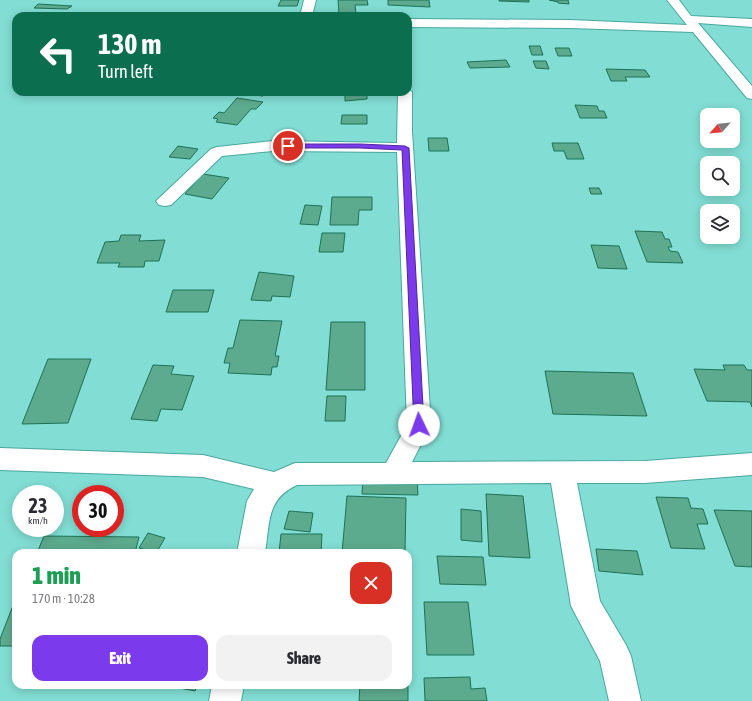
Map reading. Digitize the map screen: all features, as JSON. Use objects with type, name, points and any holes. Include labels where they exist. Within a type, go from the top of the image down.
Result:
[{"type":"street","points":[[307,12],[310,0]]},
{"type":"street","points":[[673,0],[752,95]]},
{"type":"street","points":[[688,19],[752,23]]},
{"type":"street","points":[[412,23],[570,24],[697,29]]},
{"type":"street","points":[[394,473],[419,425],[405,148],[404,96]]},
{"type":"street","points":[[165,201],[217,152],[273,146],[360,146],[405,148]]},
{"type":"street","points":[[0,459],[204,466],[275,483]]},
{"type":"street","points":[[253,549],[260,501],[275,483],[295,474],[645,472],[752,464]]},
{"type":"street","points":[[562,472],[586,606],[615,656],[625,701]]},
{"type":"street","points":[[225,701],[227,689]]},
{"type":"building","points":[[281,0],[299,0],[297,6],[278,6]]},
{"type":"building","points":[[338,0],[367,0],[368,5],[355,5],[356,12],[339,12]]},
{"type":"building","points":[[388,0],[429,0],[430,7],[388,5]]},
{"type":"building","points":[[529,0],[529,2],[499,1]]},
{"type":"building","points":[[549,0],[568,0],[569,4],[558,3]]},
{"type":"building","points":[[38,4],[72,6],[67,9],[34,8]]},
{"type":"building","points":[[529,46],[540,46],[543,55],[532,55]]},
{"type":"building","points":[[555,48],[569,48],[572,56],[558,56]]},
{"type":"building","points":[[506,60],[510,67],[470,68],[467,62]]},
{"type":"building","points":[[533,61],[546,61],[549,69],[536,68]]},
{"type":"building","points":[[606,69],[645,70],[650,77],[625,77],[627,81],[611,81]]},
{"type":"building","points":[[345,96],[367,96],[367,99],[345,101]]},
{"type":"building","points":[[237,98],[263,102],[256,109],[251,109],[237,125],[216,122],[218,119],[213,118],[219,112],[224,113]]},
{"type":"building","points":[[575,105],[597,106],[599,111],[604,111],[607,118],[580,118]]},
{"type":"building","points":[[342,115],[367,115],[367,124],[341,124]]},
{"type":"building","points":[[428,138],[447,138],[449,151],[429,151]]},
{"type":"building","points":[[552,143],[578,143],[584,159],[567,159],[564,151],[554,151]]},
{"type":"building","points":[[178,146],[198,149],[190,159],[169,157]]},
{"type":"building","points":[[203,174],[229,178],[212,199],[185,194]]},
{"type":"building","points":[[589,188],[599,188],[602,194],[591,194]]},
{"type":"building","points":[[332,197],[372,197],[372,210],[359,210],[358,225],[330,225]]},
{"type":"building","points":[[305,205],[322,206],[318,225],[300,224]]},
{"type":"building","points":[[635,231],[662,232],[665,239],[669,239],[672,247],[668,247],[670,251],[678,252],[683,263],[647,262]]},
{"type":"building","points":[[322,233],[345,233],[343,252],[319,252]]},
{"type":"building","points":[[121,235],[141,235],[139,241],[165,240],[159,261],[145,261],[144,267],[118,267],[120,263],[97,263],[105,242],[119,241]]},
{"type":"building","points":[[591,245],[619,246],[627,269],[598,268]]},
{"type":"building","points":[[259,272],[294,276],[290,297],[272,296],[271,301],[251,300]]},
{"type":"building","points":[[173,290],[214,290],[208,312],[166,312]]},
{"type":"building","points":[[240,320],[282,321],[275,356],[279,356],[277,367],[272,367],[271,375],[228,373],[230,363],[224,363],[228,348],[233,348]]},
{"type":"building","points":[[331,322],[365,322],[365,390],[326,390]]},
{"type":"building","points":[[48,359],[91,359],[68,423],[22,424]]},
{"type":"building","points":[[153,365],[174,366],[171,374],[194,376],[182,410],[161,409],[157,421],[131,419]]},
{"type":"building","points":[[723,365],[744,365],[747,370],[752,370],[752,407],[750,402],[707,401],[694,369],[725,370]]},
{"type":"building","points":[[545,371],[633,373],[647,416],[553,414]]},
{"type":"building","points":[[327,396],[346,396],[345,421],[325,421]]},
{"type":"building","points":[[363,476],[417,477],[418,495],[362,494]]},
{"type":"building","points":[[486,494],[523,496],[530,558],[489,556]]},
{"type":"building","points":[[347,496],[406,498],[405,549],[342,549]]},
{"type":"building","points":[[656,497],[688,498],[691,508],[703,509],[708,524],[697,524],[705,549],[671,548]]},
{"type":"building","points":[[461,509],[481,511],[482,542],[461,540]]},
{"type":"building","points":[[714,510],[752,511],[752,567],[735,566]]},
{"type":"building","points":[[289,511],[313,513],[310,532],[284,529]]},
{"type":"building","points":[[148,533],[165,538],[158,549],[139,548]]},
{"type":"building","points":[[281,534],[322,534],[321,549],[279,549]]},
{"type":"building","points":[[64,536],[139,537],[136,549],[39,549],[44,537]]},
{"type":"building","points":[[596,549],[637,551],[643,575],[599,571]]},
{"type":"building","points":[[437,556],[483,557],[486,585],[440,584]]},
{"type":"building","points":[[424,602],[468,602],[474,655],[427,655]]},
{"type":"building","points":[[12,608],[12,646],[0,646],[0,639]]},
{"type":"building","points":[[470,677],[471,689],[485,688],[487,701],[425,701],[424,678]]},
{"type":"building","points":[[185,689],[196,689],[195,691]]},
{"type":"building","points":[[360,689],[408,689],[408,701],[359,701]]},
{"type":"route","points":[[288,146],[360,146],[405,148],[419,425]]}]
